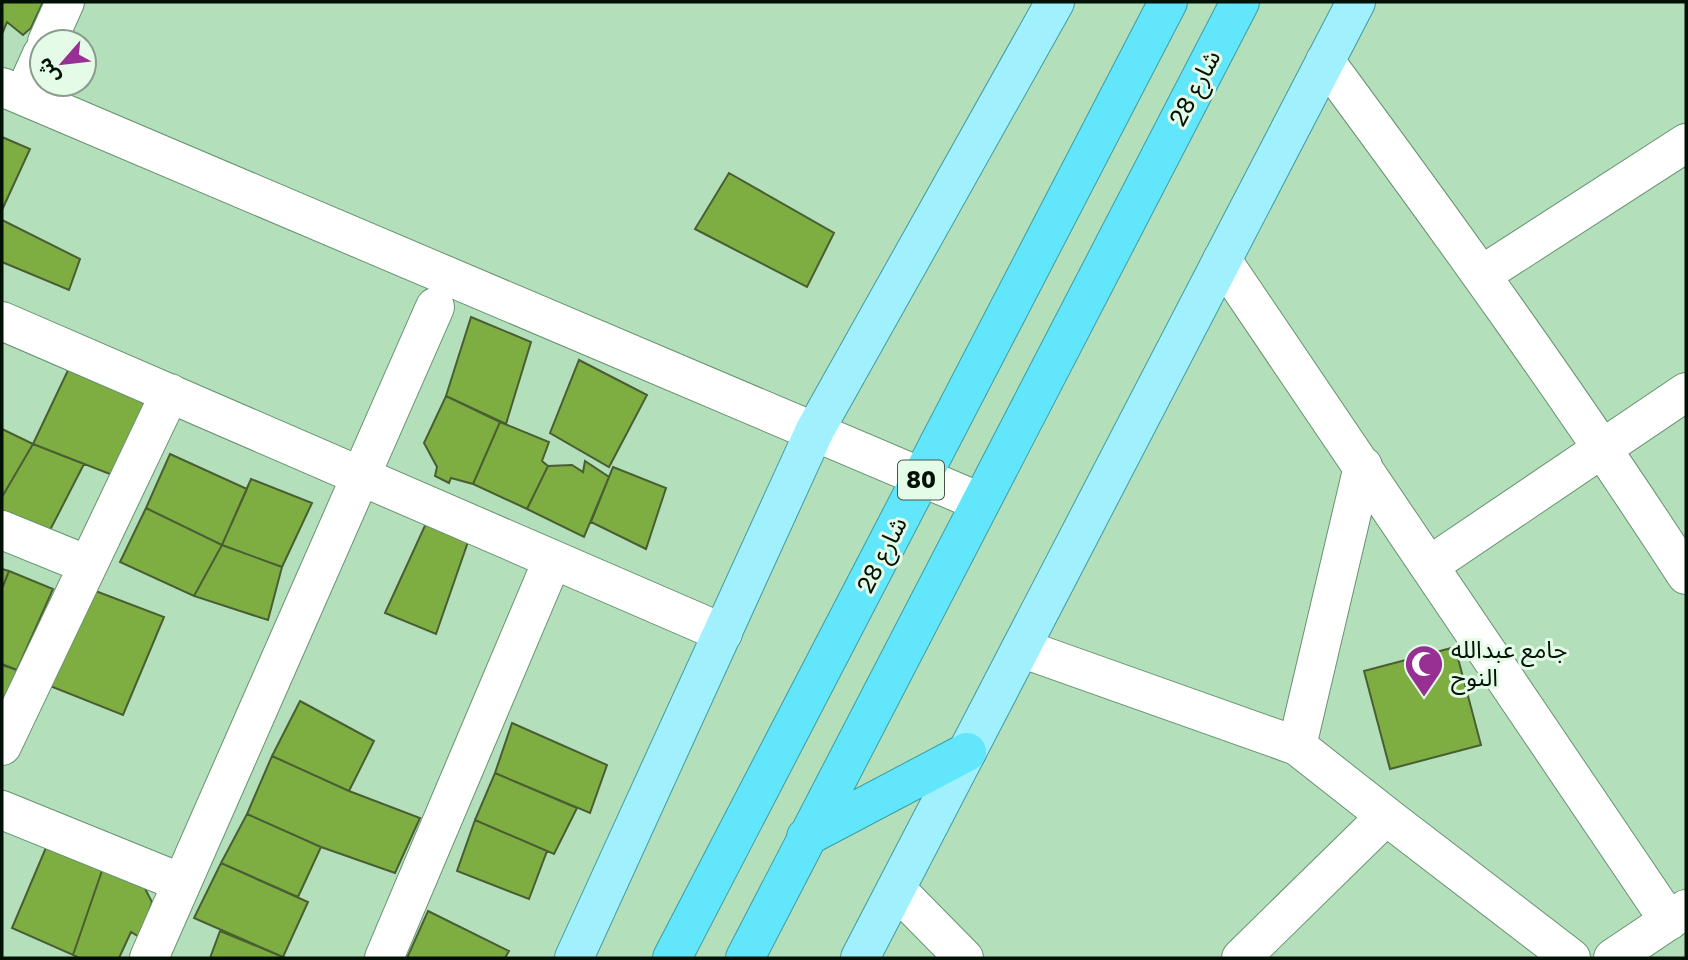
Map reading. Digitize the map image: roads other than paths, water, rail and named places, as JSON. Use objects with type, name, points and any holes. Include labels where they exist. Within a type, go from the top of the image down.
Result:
[{"type":"highway","name":"شارع 28","points":[[673,958],[1168,2]]},
{"type":"highway","name":"شارع 28","points":[[745,958],[1240,2]]},
{"type":"highway","points":[[806,837],[967,752]]},
{"type":"main road","points":[[574,958],[815,430],[1055,2]]},
{"type":"main road","points":[[860,958],[1356,2]]},
{"type":"street","points":[[53,28],[65,2]]},
{"type":"street","points":[[1325,61],[1483,274],[1604,448],[1686,575]]},
{"type":"street","points":[[28,72],[13,91],[980,502]]},
{"type":"street","points":[[1483,274],[1686,143]]},
{"type":"street","points":[[1222,260],[1430,565],[1678,915],[1613,958]]},
{"type":"street","points":[[149,958],[435,307]]},
{"type":"street","points":[[2,321],[723,633]]},
{"type":"street","points":[[1430,565],[1686,392]]},
{"type":"street","points":[[2,746],[170,393]]},
{"type":"street","points":[[1297,746],[1363,466]]},
{"type":"street","points":[[2,530],[88,565]]},
{"type":"street","points":[[384,958],[552,561]]},
{"type":"street","points":[[1021,648],[1297,746],[1558,955]]},
{"type":"street","points":[[2,810],[182,884]]},
{"type":"street","points":[[1241,958],[1386,816]]},
{"type":"street","points":[[896,889],[964,958]]},
{"type":"place","name":"جامع عبدالله النوح","points":[[1424,698]]}]
